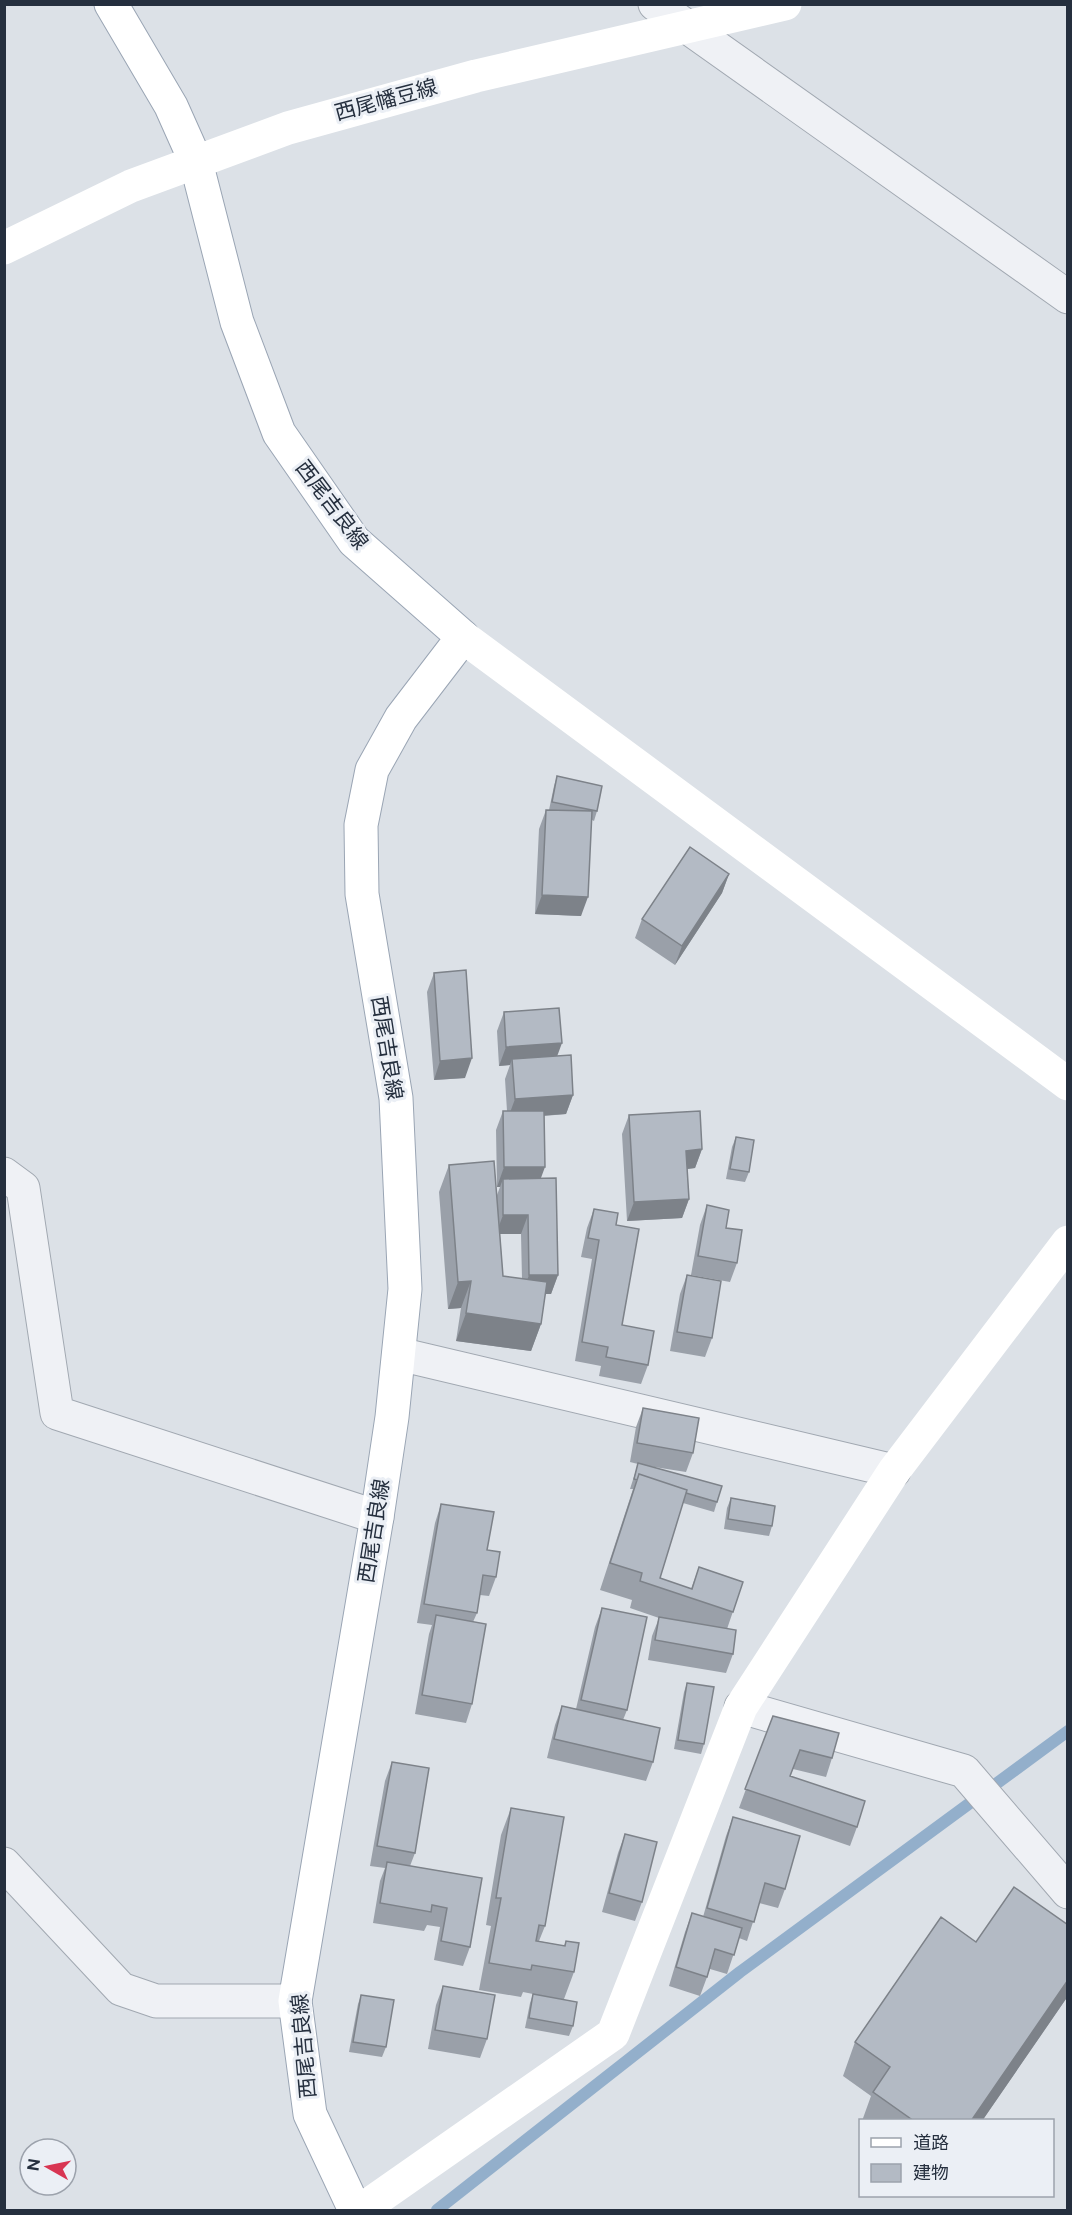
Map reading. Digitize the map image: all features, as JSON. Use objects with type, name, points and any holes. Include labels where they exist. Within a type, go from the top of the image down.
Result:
[{"type":"main road","name":"西尾吉良線","points":[[111,4],[171,106],[196,162],[237,322],[279,433],[354,541],[463,637],[401,718],[372,770],[361,825],[362,894],[396,1098],[405,1289],[392,1417],[295,2001],[310,2114],[355,2211]]},
{"type":"main road","name":"西尾幡豆線","points":[[4,248],[131,186],[288,128],[453,82],[785,4]]},
{"type":"main road","points":[[463,637],[1068,1084]]},
{"type":"main road","points":[[361,2211],[613,2034],[741,1707],[894,1471],[1068,1242]]},
{"type":"street","points":[[655,4],[1068,297]]},
{"type":"street","points":[[4,1174],[23,1188],[57,1413],[376,1517]]},
{"type":"street","points":[[399,1354],[894,1471]]},
{"type":"street","points":[[741,1707],[964,1771],[1068,1892]]},
{"type":"street","points":[[4,1864],[122,1989],[156,2001],[295,2001]]},
{"type":"building","points":[[557,776],[602,786],[597,811],[552,802]]},
{"type":"building","points":[[546,810],[592,811],[588,897],[542,895]]},
{"type":"building","points":[[690,847],[729,874],[682,946],[642,919]]},
{"type":"building","points":[[466,970],[472,1058],[440,1061],[434,973]]},
{"type":"building","points":[[559,1008],[562,1043],[506,1047],[504,1012]]},
{"type":"building","points":[[571,1055],[573,1095],[515,1099],[512,1059]]},
{"type":"building","points":[[503,1111],[544,1111],[545,1167],[504,1167]]},
{"type":"building","points":[[700,1111],[702,1149],[686,1151],[689,1199],[634,1202],[629,1115]]},
{"type":"building","points":[[736,1137],[754,1140],[749,1172],[730,1169]]},
{"type":"building","points":[[494,1161],[503,1276],[547,1282],[541,1324],[466,1313],[471,1281],[458,1282],[449,1165]]},
{"type":"building","points":[[556,1178],[558,1275],[529,1275],[528,1215],[503,1215],[503,1179]]},
{"type":"building","points":[[707,1205],[729,1210],[726,1228],[742,1230],[737,1263],[698,1256]]},
{"type":"building","points":[[594,1209],[618,1213],[616,1225],[639,1229],[622,1325],[654,1331],[648,1365],[606,1357],[608,1347],[582,1342],[599,1240],[588,1238]]},
{"type":"building","points":[[687,1275],[721,1281],[712,1338],[677,1332]]},
{"type":"building","points":[[643,1408],[699,1418],[693,1453],[637,1443]]},
{"type":"building","points":[[638,1463],[722,1486],[717,1502],[686,1493],[687,1490],[639,1474],[637,1480],[634,1479]]},
{"type":"building","points":[[639,1474],[687,1490],[660,1578],[692,1589],[699,1567],[743,1582],[733,1612],[640,1581],[642,1573],[610,1563]]},
{"type":"building","points":[[731,1498],[775,1506],[772,1526],[728,1519]]},
{"type":"building","points":[[441,1504],[494,1512],[487,1550],[500,1552],[496,1577],[483,1575],[477,1613],[424,1604]]},
{"type":"building","points":[[602,1608],[647,1617],[627,1710],[581,1700]]},
{"type":"building","points":[[436,1615],[486,1624],[472,1704],[422,1695]]},
{"type":"building","points":[[659,1617],[736,1630],[733,1654],[655,1640]]},
{"type":"building","points":[[687,1683],[714,1687],[704,1744],[678,1740]]},
{"type":"building","points":[[562,1706],[660,1728],[653,1762],[554,1739]]},
{"type":"building","points":[[773,1716],[839,1733],[832,1758],[800,1750],[790,1776],[865,1801],[857,1827],[745,1789]]},
{"type":"building","points":[[392,1762],[429,1768],[415,1853],[377,1846]]},
{"type":"building","points":[[511,1808],[564,1817],[545,1926],[539,1925],[536,1941],[565,1946],[566,1941],[579,1943],[574,1972],[532,1965],[531,1970],[489,1963],[501,1898],[496,1898]]},
{"type":"building","points":[[733,1817],[800,1836],[785,1889],[765,1883],[754,1922],[707,1908]]},
{"type":"building","points":[[625,1834],[657,1842],[642,1902],[609,1893]]},
{"type":"building","points":[[387,1862],[482,1878],[470,1947],[441,1941],[447,1908],[432,1905],[431,1912],[380,1903]]},
{"type":"building","points":[[1014,1887],[1068,1925],[1068,1980],[972,2119],[911,2119],[873,2092],[890,2067],[855,2042],[941,1917],[976,1942]]},
{"type":"building","points":[[692,1913],[742,1928],[734,1955],[715,1949],[707,1977],[676,1967]]},
{"type":"building","points":[[443,1986],[495,1995],[487,2039],[435,2030]]},
{"type":"building","points":[[533,1994],[577,2002],[573,2026],[529,2018]]},
{"type":"building","points":[[361,1995],[394,2000],[386,2047],[353,2042]]},
{"type":"waterway","points":[[437,2210],[740,1972],[1068,1731]]}]
